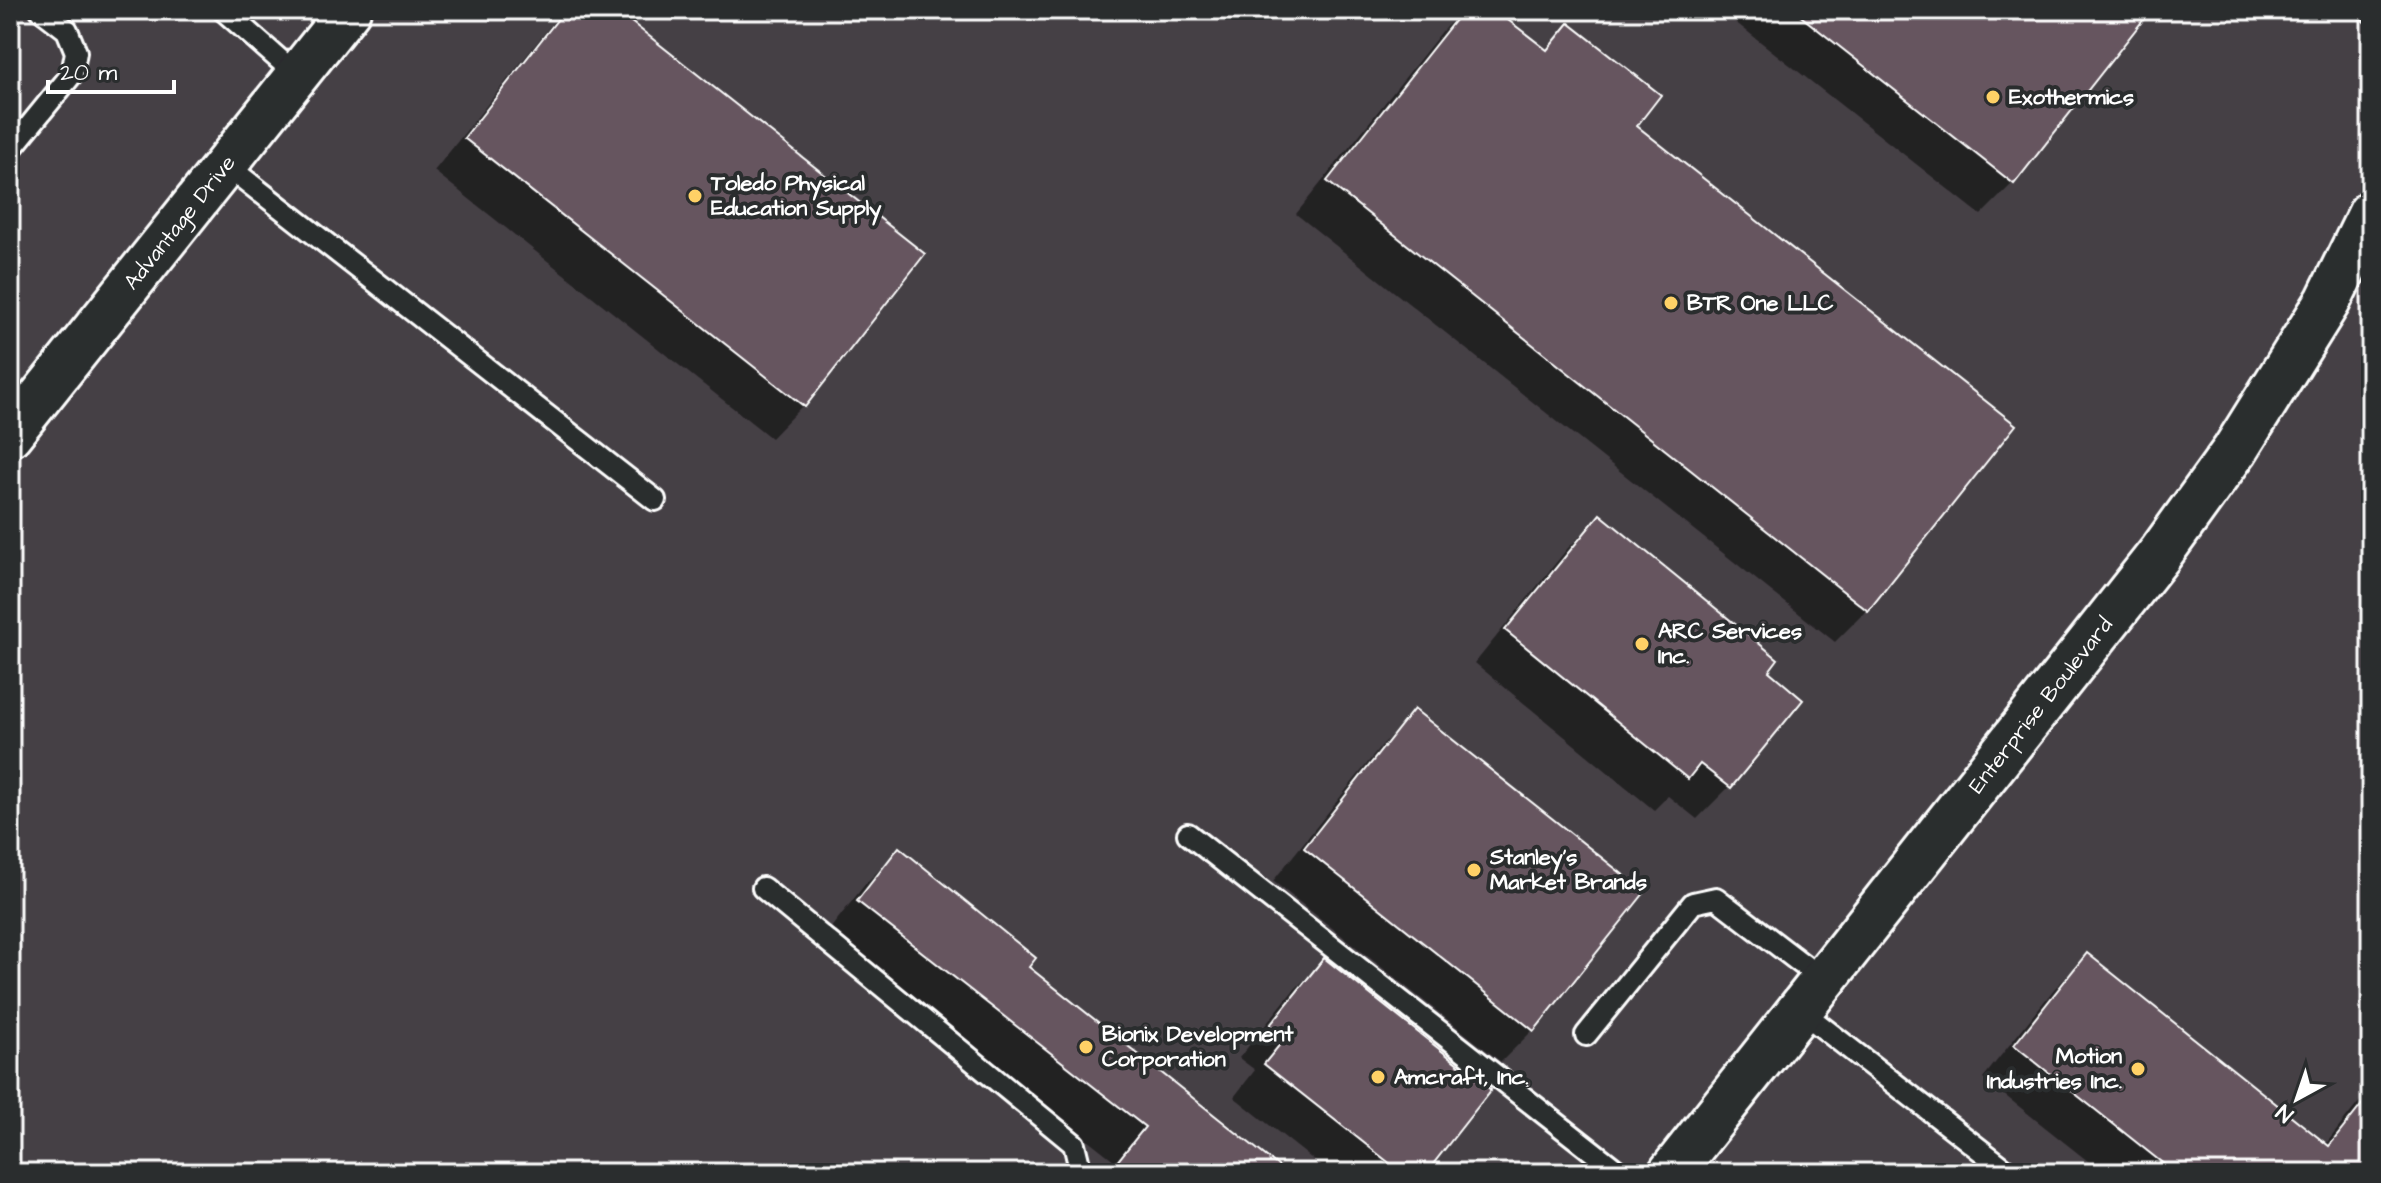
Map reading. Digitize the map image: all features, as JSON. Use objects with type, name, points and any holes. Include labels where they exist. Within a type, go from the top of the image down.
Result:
[{"type":"street","name":"Advantage Drive","points":[[10,435],[349,10]]},
{"type":"street","name":"Enterprise Boulevard","points":[[1671,1173],[2160,554],[2235,450],[2328,301],[2371,213]]},
{"type":"lane","points":[[10,150],[72,74],[76,52],[67,30],[41,10]]},
{"type":"lane","points":[[223,10],[297,75]]},
{"type":"lane","points":[[226,165],[655,500]]},
{"type":"lane","points":[[1188,834],[1620,1173]]},
{"type":"lane","points":[[763,888],[1074,1144],[1081,1173]]},
{"type":"lane","points":[[1586,1035],[1693,903],[1716,898],[1812,995],[2010,1173]]},
{"type":"shaded area","points":[[10,10],[2371,10],[2371,1173],[10,1173]]},
{"type":"building","name":"Toledo Physical Education Supply","points":[[565,10],[616,10],[925,254],[805,407],[464,138]]},
{"type":"building","name":"BTR One LLC","points":[[1463,10],[1495,10],[1547,50],[1569,23],[1661,95],[1637,126],[2016,425],[1868,611],[1327,181]]},
{"type":"building","name":"Exothermics","points":[[1793,10],[2151,10],[2014,184]]},
{"type":"building","name":"ARC Services Inc.","points":[[1600,514],[1778,659],[1769,671],[1803,700],[1731,788],[1700,764],[1688,779],[1505,630]]},
{"type":"building","name":"Stanley's Market Brands","points":[[1414,709],[1645,892],[1534,1031],[1304,848]]},
{"type":"building","name":"Bionix Development Corporation","points":[[899,847],[1036,958],[1029,967],[1287,1173],[1108,1173],[1145,1127],[857,901]]},
{"type":"building","name":"Motion Industries Inc.","points":[[2087,953],[2329,1146],[2371,1093],[2371,1173],[2175,1173],[2014,1045]]},
{"type":"building","name":"Amcraft, Inc.","points":[[1324,958],[1491,1090],[1426,1173],[1402,1173],[1264,1064],[1286,1037],[1270,1025]]},
{"type":"place","name":"Exothermics","points":[[1993,97]]},
{"type":"place","name":"Toledo Physical Education Supply","points":[[695,196]]},
{"type":"place","name":"BTR One LLC","points":[[1671,303]]},
{"type":"place","name":"ARC Services Inc.","points":[[1642,644]]},
{"type":"place","name":"Stanley's Market Brands","points":[[1474,870]]},
{"type":"place","name":"Bionix Development Corporation","points":[[1086,1047]]},
{"type":"place","name":"Motion Industries Inc.","points":[[2138,1069]]},
{"type":"place","name":"Amcraft, Inc.","points":[[1378,1077]]}]
